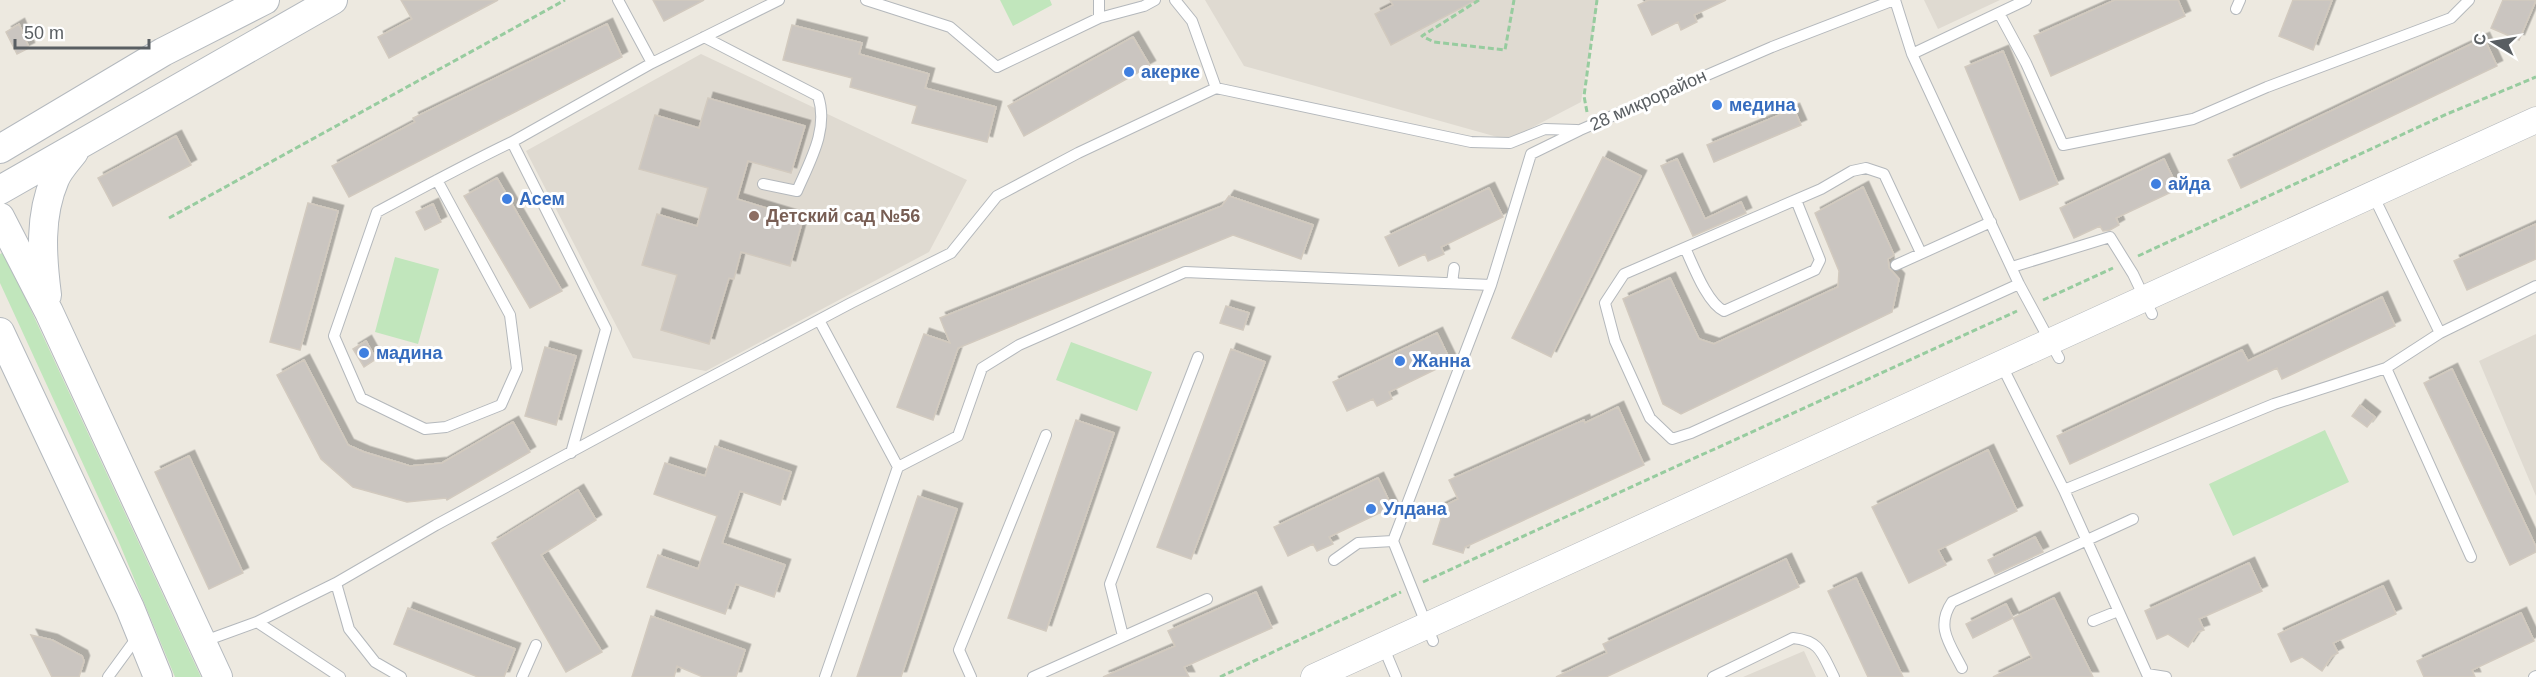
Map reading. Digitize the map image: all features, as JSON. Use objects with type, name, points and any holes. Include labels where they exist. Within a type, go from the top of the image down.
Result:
[{"type":"main road","points":[[0,149],[163,52],[265,0]]},
{"type":"main road","points":[[0,190],[333,0]]},
{"type":"main road","points":[[50,312],[42,237],[46,206],[56,177],[79,145]]},
{"type":"main road","points":[[0,217],[50,312],[218,677]]},
{"type":"main road","points":[[0,332],[130,608],[158,677]]},
{"type":"street","points":[[1314,677],[1383,646],[1430,633],[2001,364],[2055,349],[2148,306],[2373,195],[2536,120]]},
{"type":"lane","points":[[618,0],[652,63]]},
{"type":"lane","points":[[437,180],[510,315],[517,369],[501,405],[446,427],[425,429],[361,398],[334,336],[377,212],[437,180],[512,142],[652,63],[779,0]]},
{"type":"lane","points":[[866,0],[950,27],[997,67],[1099,18],[1144,6],[1155,0]]},
{"type":"lane","points":[[1099,0],[1099,18]]},
{"type":"lane","points":[[1175,0],[1192,21],[1216,88]]},
{"type":"lane","points":[[1894,0],[1912,54],[2019,284],[2055,349]]},
{"type":"lane","name":"28 микрорайон","points":[[1393,542],[1491,285],[1531,154],[1585,128],[1772,47],[1894,0]]},
{"type":"lane","points":[[1912,54],[2026,0]]},
{"type":"lane","points":[[1999,13],[2026,63],[2063,145],[2193,118],[2267,87],[2451,18],[2469,0]]},
{"type":"lane","points":[[704,37],[818,96],[823,112],[818,142],[797,191],[763,184]]},
{"type":"lane","points":[[202,642],[257,622],[336,583],[436,525],[819,320],[951,254],[997,196],[1078,153],[1216,88],[1471,142],[1510,143],[1545,129],[1585,128]]},
{"type":"lane","points":[[512,142],[606,329],[571,453]]},
{"type":"lane","points":[[1921,253],[1884,174],[1866,168],[1852,171],[1796,200],[1624,274],[1605,303],[1615,341],[1650,418],[1672,439],[1691,433],[2019,284]]},
{"type":"lane","points":[[2373,195],[2440,333]]},
{"type":"lane","points":[[1685,248],[1702,284],[1717,308],[1724,311],[1815,270],[1820,260],[1796,200]]},
{"type":"lane","points":[[1896,265],[1991,222]]},
{"type":"lane","points":[[2012,267],[2110,237],[2127,262],[2148,306]]},
{"type":"lane","points":[[1452,284],[1454,268]]},
{"type":"lane","points":[[825,677],[898,467],[958,436],[982,368],[1019,345],[1185,272],[1491,285]]},
{"type":"lane","points":[[2064,490],[2274,405],[2386,368],[2440,333],[2536,286]]},
{"type":"lane","points":[[819,320],[898,467]]},
{"type":"lane","points":[[1123,636],[1110,584],[1198,357]]},
{"type":"lane","points":[[2001,364],[2064,490],[2147,675],[2166,677]]},
{"type":"lane","points":[[2386,368],[2471,557]]},
{"type":"lane","points":[[971,677],[959,650],[1046,435]]},
{"type":"lane","points":[[1962,668],[1943,629],[1944,614],[1952,602],[2133,519]]},
{"type":"lane","points":[[1334,560],[1358,543],[1393,542],[1430,633]]},
{"type":"lane","points":[[336,583],[349,629],[375,663],[401,677]]},
{"type":"lane","points":[[1033,677],[1207,599]]},
{"type":"lane","points":[[2093,621],[2118,611]]},
{"type":"lane","points":[[257,622],[340,677]]},
{"type":"lane","points":[[108,677],[139,634]]},
{"type":"lane","points":[[1713,677],[1793,638],[1807,639],[1818,646],[1834,677]]},
{"type":"lane","points":[[522,677],[536,645]]},
{"type":"lane","points":[[1383,646],[1396,677]]},
{"type":"path","points":[[169,218],[565,0]]},
{"type":"path","points":[[1479,0],[1422,36],[1434,42],[1505,50],[1515,0]]},
{"type":"path","points":[[1585,128],[1584,96],[1597,0]]},
{"type":"path","points":[[1220,677],[2447,114],[2536,77]]},
{"type":"shaded area","points":[[1205,0],[1598,0],[1581,102],[1508,140],[1244,66]]},
{"type":"shaded area","points":[[1924,0],[2000,0],[1938,29]]},
{"type":"shaded area","name":"Детский сад №56","points":[[701,54],[967,180],[929,252],[706,371],[633,358],[526,151]]},
{"type":"shaded area","points":[[2536,334],[2536,496],[2479,361]]},
{"type":"shaded area","points":[[1804,651],[1816,677],[1743,677]]},
{"type":"green space","points":[[1000,0],[1050,0],[1052,5],[1013,26]]},
{"type":"green space","points":[[4,252],[201,677],[175,677],[118,540],[0,283],[0,254]]},
{"type":"green space","points":[[395,257],[439,269],[418,344],[375,332]]},
{"type":"green space","points":[[1071,342],[1152,372],[1137,411],[1056,380]]},
{"type":"green space","points":[[2325,430],[2349,482],[2233,536],[2209,484]]},
{"type":"building","points":[[401,0],[498,0],[389,58],[378,37],[412,19]]},
{"type":"building","points":[[653,0],[704,0],[664,21]]},
{"type":"building","points":[[1390,0],[1476,0],[1391,45],[1375,14],[1393,5]]},
{"type":"building","points":[[1649,0],[1726,0],[1694,15],[1697,22],[1681,30],[1678,22],[1652,35],[1638,5]]},
{"type":"building","points":[[2115,0],[2178,0],[2185,16],[2051,76],[2034,36]]},
{"type":"building","points":[[2293,0],[2332,0],[2313,50],[2279,36]]},
{"type":"building","points":[[2503,0],[2536,0],[2519,40],[2491,28]]},
{"type":"building","points":[[19,24],[29,48],[17,54],[6,32]]},
{"type":"building","points":[[607,24],[622,57],[349,197],[332,166],[415,122],[413,118]]},
{"type":"building","points":[[792,25],[862,43],[859,54],[929,74],[925,88],[996,107],[987,142],[912,123],[917,106],[850,87],[852,78],[783,60]]},
{"type":"building","points":[[1133,37],[1150,66],[1024,136],[1008,106]]},
{"type":"building","points":[[2484,38],[2497,66],[2241,188],[2228,160]]},
{"type":"building","points":[[2003,51],[2058,184],[2020,200],[1965,67]]},
{"type":"building","points":[[708,98],[805,126],[791,173],[748,161],[737,199],[803,219],[790,266],[741,252],[734,279],[729,278],[709,344],[661,330],[677,275],[642,265],[657,214],[697,226],[708,188],[639,169],[655,115],[699,128]]},
{"type":"building","points":[[1794,109],[1801,125],[1714,162],[1707,145]]},
{"type":"building","points":[[176,136],[191,165],[113,206],[98,178]]},
{"type":"building","points":[[1603,157],[1641,176],[1551,357],[1512,338]]},
{"type":"building","points":[[1677,159],[1705,219],[1741,202],[1746,213],[1693,236],[1661,166]]},
{"type":"building","points":[[2164,159],[2178,189],[2116,218],[2119,225],[2110,230],[2103,231],[2100,226],[2074,238],[2060,208]]},
{"type":"building","points":[[497,178],[562,291],[530,308],[464,196]]},
{"type":"building","points":[[1863,187],[1894,255],[1888,259],[1889,268],[1899,279],[1892,312],[1681,414],[1663,404],[1623,299],[1670,278],[1699,339],[1714,344],[1838,287],[1839,271],[1815,213]]},
{"type":"building","points":[[1489,188],[1503,217],[1441,247],[1444,254],[1428,261],[1425,254],[1399,266],[1385,237]]},
{"type":"building","points":[[1229,196],[1313,225],[1301,259],[1233,235],[958,348],[933,420],[897,407],[924,334],[950,343],[940,318],[1222,206]]},
{"type":"building","points":[[308,203],[338,211],[300,350],[270,342]]},
{"type":"building","points":[[433,204],[441,222],[425,230],[416,212]]},
{"type":"building","points":[[2536,224],[2536,259],[2467,290],[2454,261]]},
{"type":"building","points":[[2382,297],[2395,326],[2282,379],[2277,368],[2070,464],[2057,436],[2242,350],[2248,361]]},
{"type":"building","points":[[1226,306],[1249,313],[1243,330],[1220,323]]},
{"type":"building","points":[[1437,333],[1451,362],[1389,392],[1392,399],[1377,406],[1373,399],[1347,411],[1333,382]]},
{"type":"building","points":[[366,341],[376,359],[364,367],[353,349]]},
{"type":"building","points":[[545,347],[576,356],[556,425],[525,416]]},
{"type":"building","points":[[1231,349],[1265,362],[1191,559],[1157,547]]},
{"type":"building","points":[[304,360],[348,445],[364,452],[410,466],[442,463],[513,422],[530,452],[447,500],[446,498],[407,502],[353,487],[321,459],[277,375]]},
{"type":"building","points":[[2452,369],[2536,547],[2536,552],[2510,565],[2424,383]]},
{"type":"building","points":[[2360,405],[2375,417],[2367,427],[2352,416]]},
{"type":"building","points":[[1618,407],[1644,465],[1465,547],[1463,553],[1433,544],[1441,519],[1436,510],[1458,499],[1449,480]]},
{"type":"building","points":[[1076,420],[1114,433],[1046,631],[1008,618]]},
{"type":"building","points":[[715,446],[791,472],[780,505],[740,491],[722,543],[785,565],[774,597],[736,584],[725,614],[647,587],[658,555],[698,569],[717,516],[654,494],[665,463],[705,476]]},
{"type":"building","points":[[1988,450],[2017,511],[1938,550],[1946,565],[1909,583],[1872,507]]},
{"type":"building","points":[[189,456],[243,573],[209,589],[155,472]]},
{"type":"building","points":[[1378,478],[1392,507],[1329,537],[1333,544],[1317,551],[1313,544],[1288,556],[1274,527]]},
{"type":"building","points":[[578,490],[596,520],[541,555],[602,652],[566,672],[492,543]]},
{"type":"building","points":[[918,496],[957,509],[901,677],[857,677]]},
{"type":"building","points":[[2035,537],[2043,552],[1995,574],[1988,560]]},
{"type":"building","points":[[1786,559],[1799,587],[1606,677],[1556,677],[1607,653],[1603,644]]},
{"type":"building","points":[[2249,563],[2262,591],[2199,619],[2204,630],[2198,632],[2188,647],[2168,634],[2157,639],[2145,611]]},
{"type":"building","points":[[1856,578],[1903,677],[1868,677],[1828,591]]},
{"type":"building","points":[[2383,586],[2396,614],[2333,643],[2338,653],[2332,656],[2322,671],[2302,657],[2291,662],[2278,634]]},
{"type":"building","points":[[1256,592],[1272,628],[1184,667],[1189,677],[1103,677],[1175,646],[1168,631]]},
{"type":"building","points":[[2054,598],[2093,677],[1993,677],[2032,658],[2013,618]]},
{"type":"building","points":[[2006,604],[2013,618],[1973,638],[1966,624]]},
{"type":"building","points":[[408,608],[515,649],[504,677],[478,677],[394,644]]},
{"type":"building","points":[[2521,613],[2534,641],[2472,670],[2475,677],[2424,677],[2417,661]]},
{"type":"building","points":[[651,616],[745,650],[736,677],[703,677],[677,666],[674,677],[632,677]]},
{"type":"building","points":[[31,635],[52,640],[82,656],[84,661],[79,677],[52,677]]},
{"type":"place","name":"акерке","points":[[1129,72]]},
{"type":"place","name":"медина","points":[[1717,105]]},
{"type":"place","name":"айда","points":[[2156,184]]},
{"type":"place","name":"Асем","points":[[507,199]]},
{"type":"place","name":"Детский сад №56","points":[[754,216]]},
{"type":"place","name":"мадина","points":[[364,353]]},
{"type":"place","name":"Жанна","points":[[1400,361]]},
{"type":"place","name":"Улдана","points":[[1371,509]]}]
